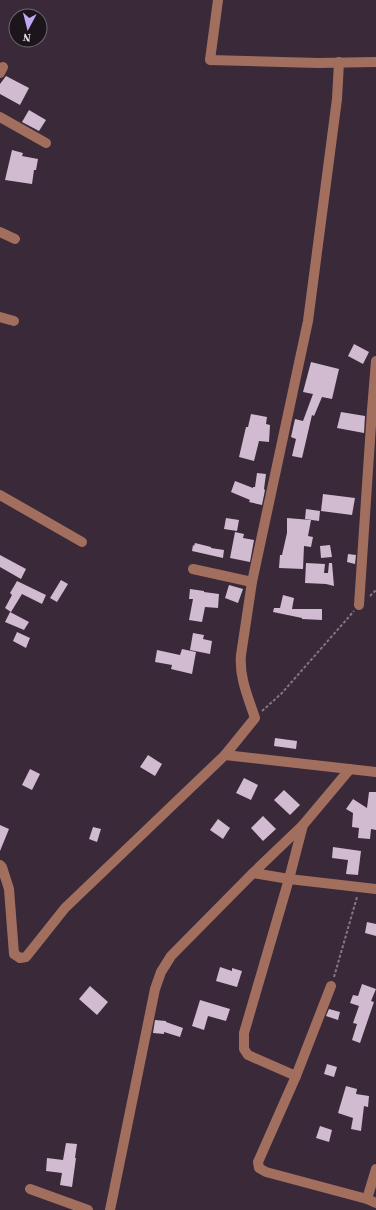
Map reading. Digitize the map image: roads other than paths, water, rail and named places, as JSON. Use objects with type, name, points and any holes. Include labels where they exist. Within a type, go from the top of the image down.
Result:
[{"type":"street","points":[[218,0],[210,60],[318,63],[376,62]]},
{"type":"street","points":[[0,865],[9,889],[14,954],[20,958],[26,957],[65,908],[225,755],[255,718],[241,675],[240,655],[252,582],[308,321],[337,99],[339,62]]},
{"type":"street","points":[[0,117],[46,143]]},
{"type":"street","points":[[0,232],[14,239]]},
{"type":"street","points":[[0,317],[14,321]]},
{"type":"street","points":[[360,605],[374,410],[376,361]]},
{"type":"street","points":[[0,495],[82,542]]},
{"type":"street","points":[[193,569],[252,582]]},
{"type":"street","points":[[225,755],[376,772]]},
{"type":"street","points":[[110,1210],[155,989],[161,972],[171,956],[303,825],[350,769]]},
{"type":"street","points":[[296,1076],[248,1055],[244,1049],[244,1034],[303,825]]},
{"type":"street","points":[[253,873],[289,879],[376,889]]},
{"type":"street","points":[[331,986],[296,1076],[260,1156],[258,1162],[259,1168],[266,1172],[371,1201],[376,1169]]},
{"type":"street","points":[[30,1189],[88,1210]]}]
